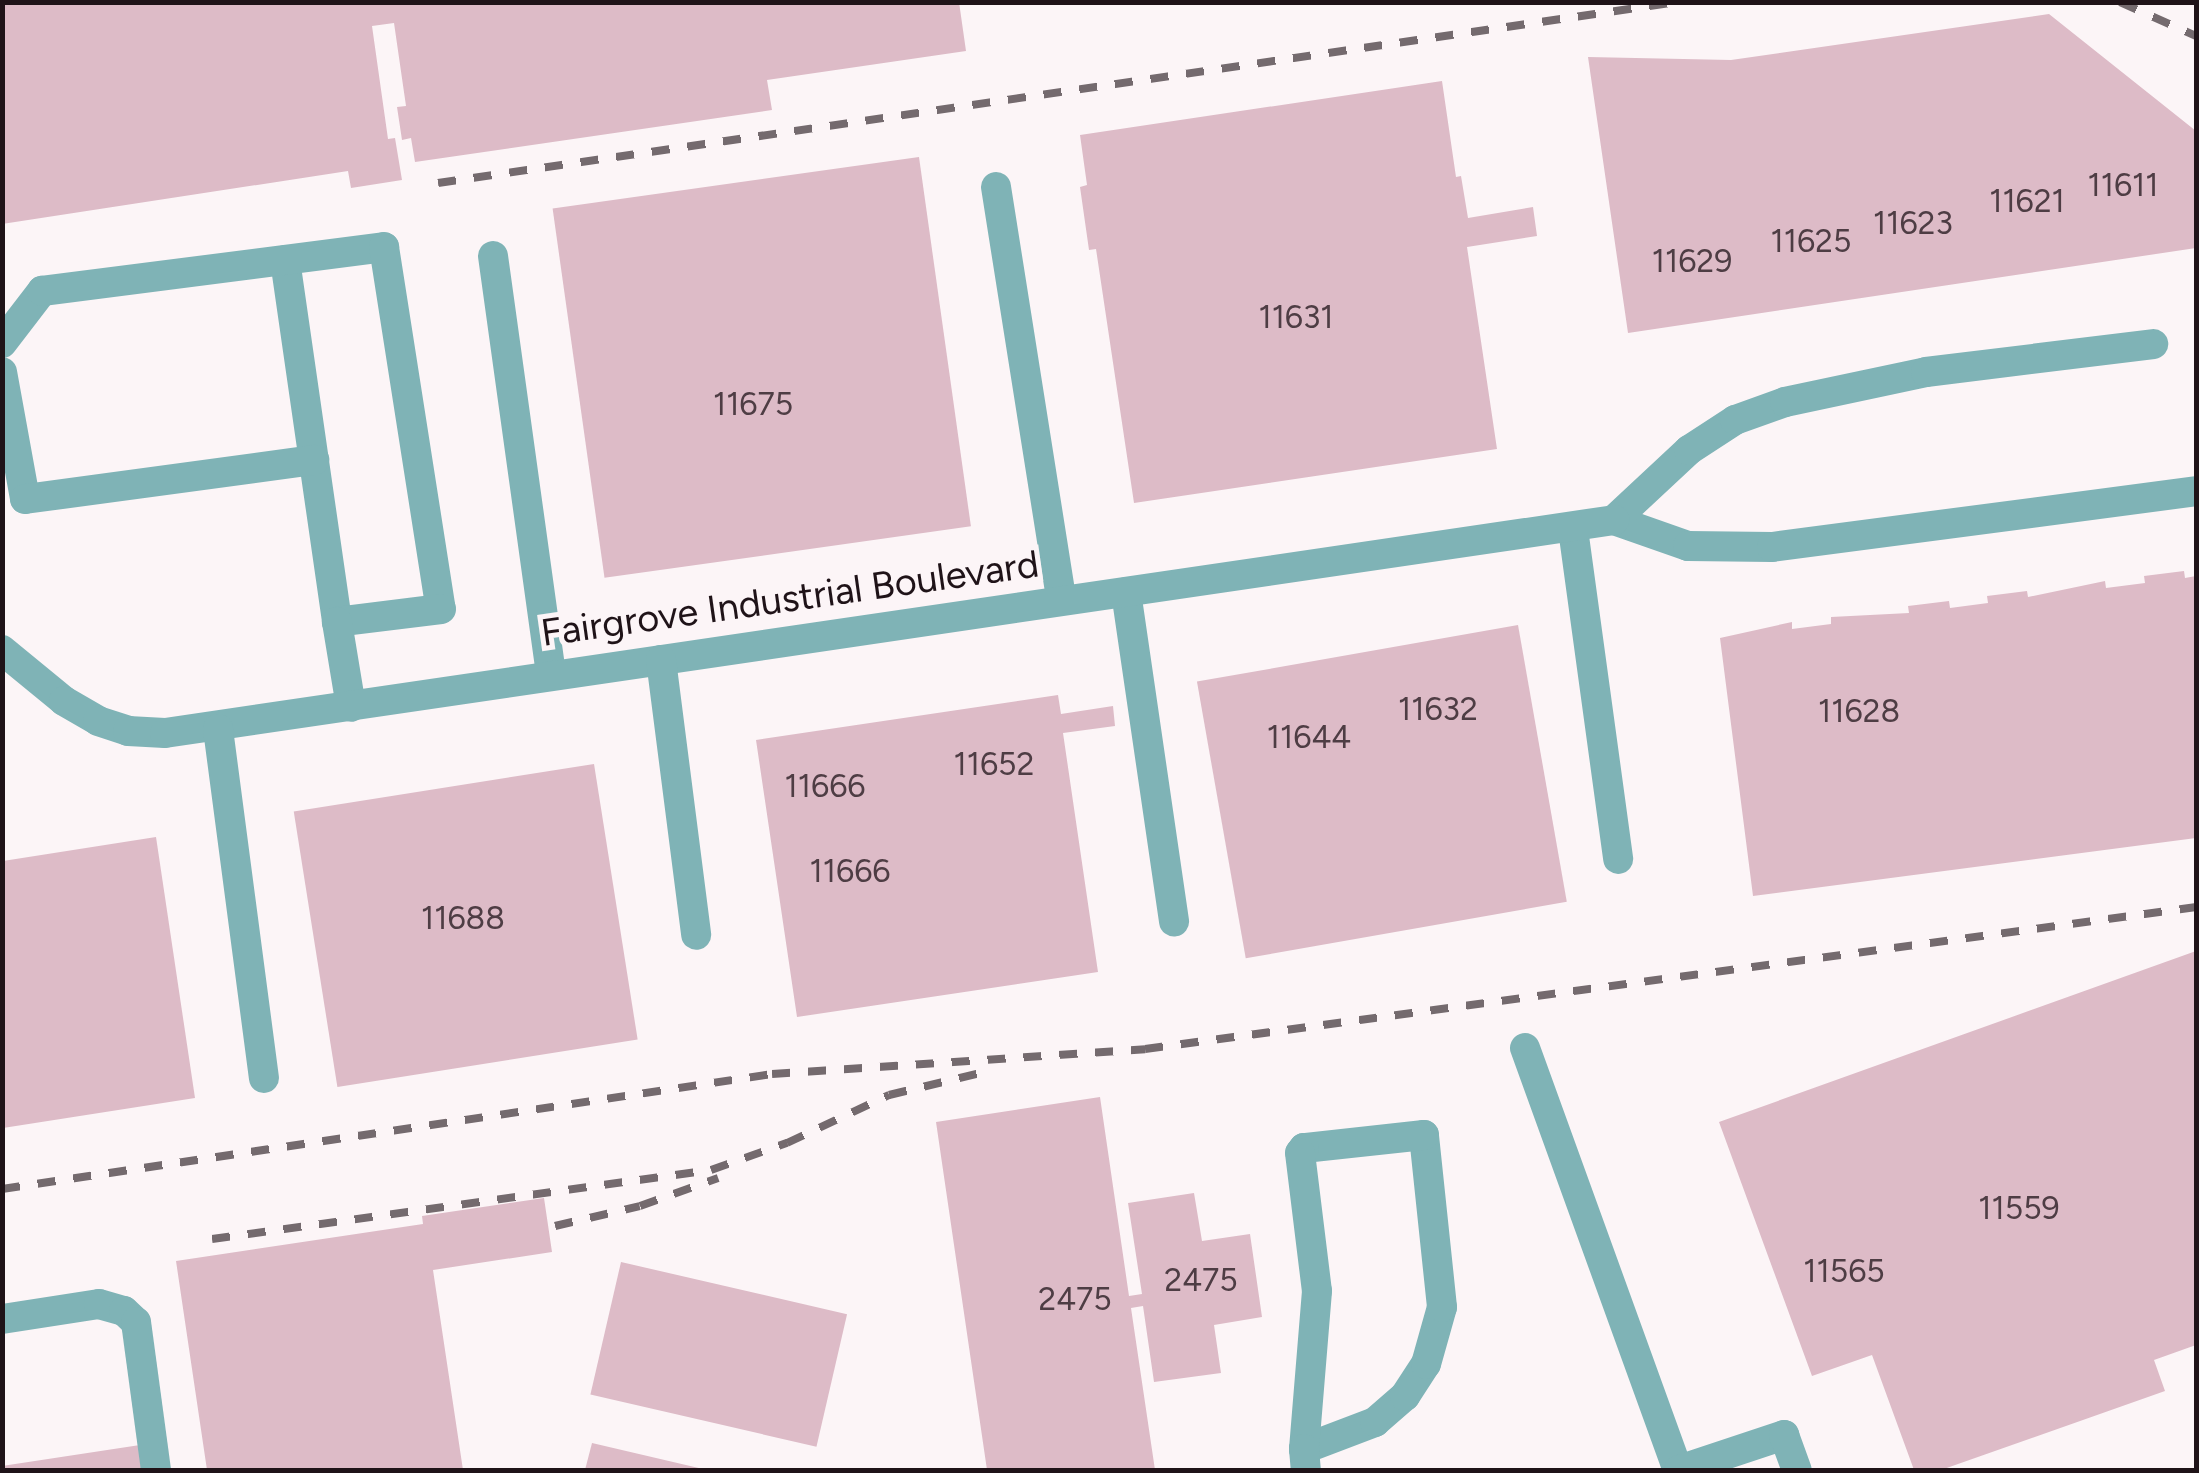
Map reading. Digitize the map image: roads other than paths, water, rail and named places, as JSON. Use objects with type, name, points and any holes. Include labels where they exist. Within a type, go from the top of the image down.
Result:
[{"type":"street","points":[[996,188],[1062,599]]},
{"type":"street","points":[[2,343],[42,292],[384,248],[440,609],[338,622]]},
{"type":"street","points":[[493,256],[551,674]]},
{"type":"street","points":[[285,260],[352,707]]},
{"type":"street","points":[[2152,344],[1926,372],[1785,402],[1735,420],[1689,450],[1614,520],[1688,546],[1772,547],[2196,491]]},
{"type":"street","points":[[2,372],[25,499],[314,460]]},
{"type":"street","name":"Fairgrove Industrial Boulevard","points":[[2,650],[64,701],[98,721],[128,731],[218,728],[551,674],[1614,520]]},
{"type":"street","points":[[1573,528],[1618,859]]},
{"type":"street","points":[[1126,592],[1174,922]]},
{"type":"street","points":[[660,660],[696,935]]},
{"type":"street","points":[[218,728],[264,1078]]},
{"type":"street","points":[[1524,1048],[1679,1470],[1784,1435],[1797,1470]]},
{"type":"street","points":[[1424,1135],[1442,1307],[1426,1364],[1405,1396],[1375,1422],[1305,1460],[1318,1290],[1300,1153],[1322,1146],[1424,1135]]},
{"type":"street","points":[[2,1320],[98,1304],[124,1311],[136,1322],[156,1470]]},
{"type":"railway","points":[[438,183],[1677,2]]},
{"type":"railway","points":[[2120,2],[2196,36]]},
{"type":"railway","points":[[2,1189],[772,1074],[1145,1049],[2196,907]]},
{"type":"railway","points":[[212,1239],[711,1170],[787,1143],[889,1095],[989,1071]]},
{"type":"railway","points":[[555,1226],[640,1206],[718,1178]]}]
